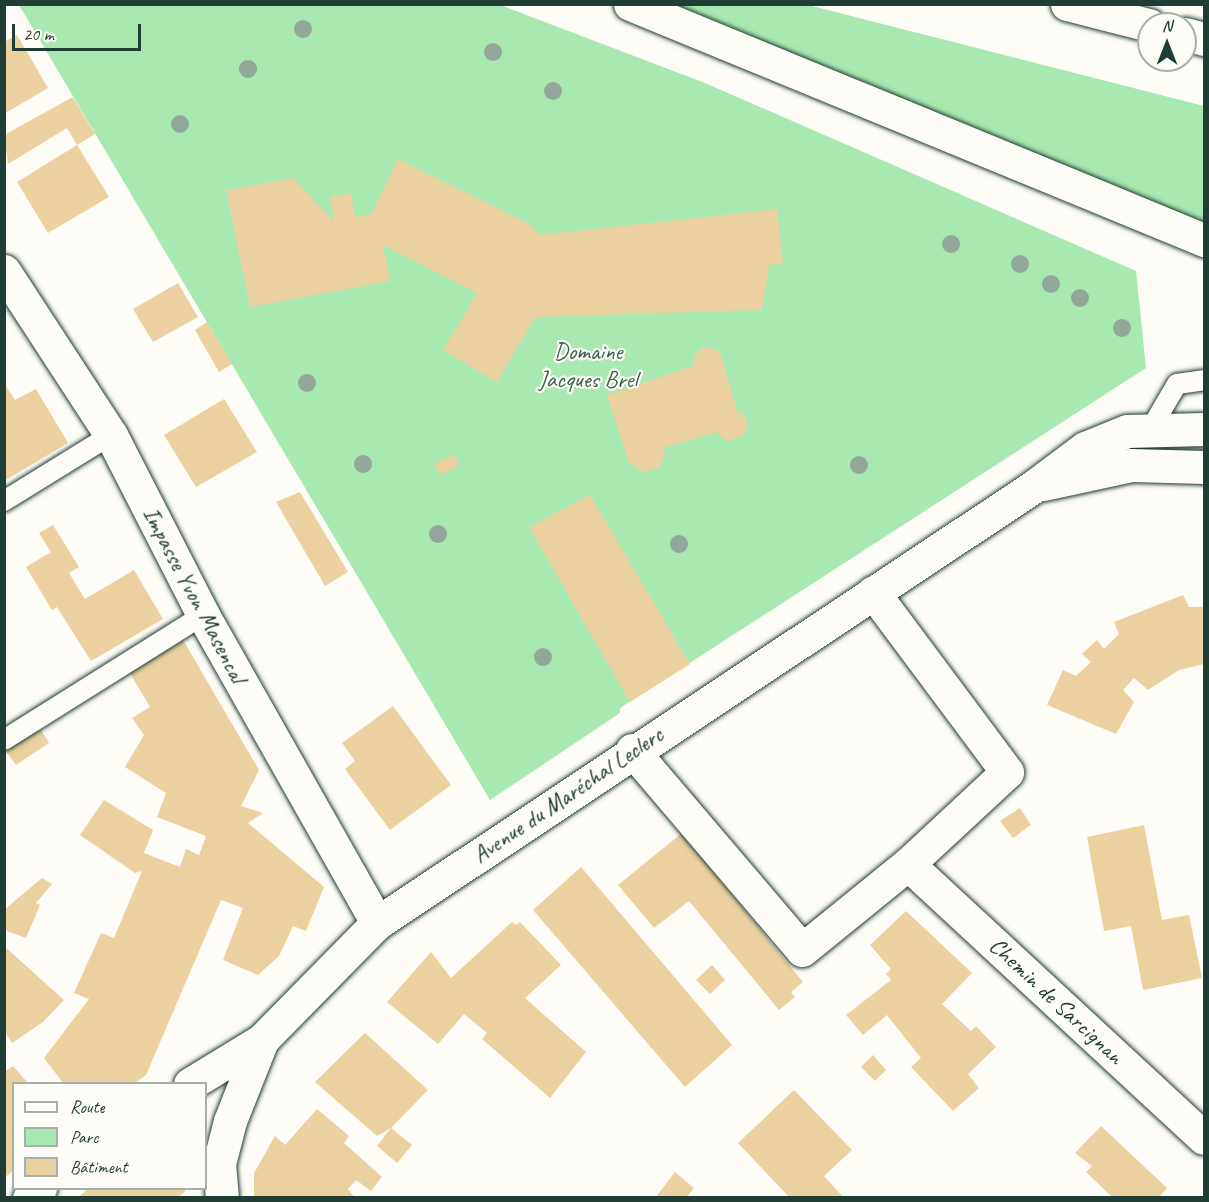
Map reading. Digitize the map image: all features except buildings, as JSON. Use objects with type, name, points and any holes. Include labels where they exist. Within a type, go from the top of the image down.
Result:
[{"type":"main road","points":[[630,4],[1204,240]]},
{"type":"main road","points":[[1067,4],[1137,22]]},
{"type":"main road","name":"Impasse Yvon Masencal","points":[[4,271],[111,435],[203,615],[377,923]]},
{"type":"main road","name":"Avenue du Maréchal Leclerc","points":[[222,1197],[222,1153],[230,1120],[262,1041],[377,923],[632,750],[1033,487],[1085,448],[1127,431],[1204,429]]},
{"type":"main road","name":"Avenue du Maréchal Leclerc","points":[[1033,487],[1131,465],[1204,467]]},
{"type":"main road","points":[[632,750],[802,950],[908,864],[1007,772],[873,592]]},
{"type":"main road","name":"Chemin de Sarcignan","points":[[908,864],[1204,1138]]},
{"type":"main road","points":[[192,1082],[262,1041]]},
{"type":"lane","points":[[1150,430],[1177,384],[1204,380]]},
{"type":"lane","points":[[4,501],[111,435]]},
{"type":"lane","points":[[4,740],[203,615]]},
{"type":"green space","name":"Domaine Jacques Brel","points":[[19,5],[500,5],[705,83],[1136,271],[1146,368],[620,708],[620,713],[490,800]]},
{"type":"green space","points":[[676,5],[808,5],[1204,106],[1204,226]]}]
